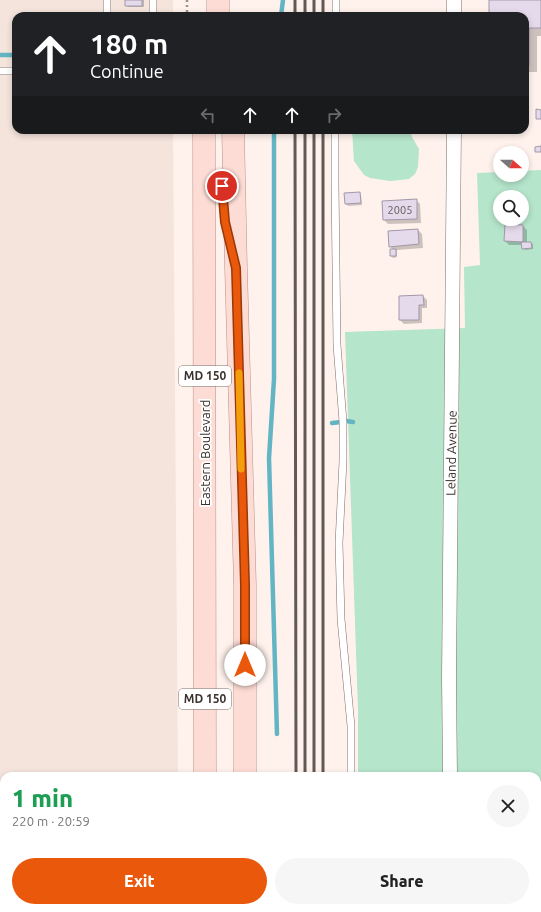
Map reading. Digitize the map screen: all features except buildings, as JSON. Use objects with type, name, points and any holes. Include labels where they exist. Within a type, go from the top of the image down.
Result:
[{"type":"main road","points":[[204,0],[204,12]]},
{"type":"main road","points":[[218,0],[218,12]]},
{"type":"main road","points":[[233,0],[233,12]]},
{"type":"main road","name":"Eastern Boulevard","points":[[204,134],[205,772]]},
{"type":"main road","points":[[221,134],[221,174],[225,222],[236,268]]},
{"type":"main road","name":"MD 150","points":[[233,134],[245,585],[245,772]]},
{"type":"street","points":[[454,0],[454,12]]},
{"type":"street","name":"Leland Avenue","points":[[450,772],[449,670],[454,134]]},
{"type":"lane","points":[[107,0],[107,12]]},
{"type":"lane","points":[[153,0],[153,12]]},
{"type":"lane","points":[[336,0],[336,12]]},
{"type":"lane","points":[[0,71],[12,71]]},
{"type":"lane","points":[[336,134],[337,346],[343,430],[339,543],[341,619],[351,726],[351,772]]},
{"type":"path","points":[[187,0],[187,12]]},
{"type":"shaded area","points":[[0,0],[173,0],[173,12],[12,12],[12,134],[173,134],[178,772],[0,772]]},
{"type":"green space","points":[[352,134],[411,134],[419,149],[418,167],[415,174],[409,179],[390,181],[370,178],[364,175],[354,161]]},
{"type":"green space","points":[[541,170],[541,772],[358,772],[358,709],[345,332],[465,328],[464,267],[480,265],[477,173],[493,172],[493,182],[529,182],[529,171]]},
{"type":"waterway","points":[[282,12],[283,0]]},
{"type":"waterway","points":[[0,55],[12,55]]},
{"type":"waterway","points":[[274,134],[274,379],[269,458],[277,734]]},
{"type":"waterway","points":[[346,421],[353,422]]},
{"type":"waterway","points":[[332,423],[341,422]]},
{"type":"railway","points":[[295,0],[295,12]]},
{"type":"railway","points":[[305,0],[305,12]]},
{"type":"railway","points":[[314,0],[314,12]]},
{"type":"railway","points":[[323,0],[323,12]]},
{"type":"railway","points":[[295,134],[296,772]]},
{"type":"railway","points":[[305,134],[305,772]]},
{"type":"railway","points":[[314,134],[314,772]]},
{"type":"railway","points":[[323,134],[323,772]]},
{"type":"slow traffic","points":[[239,373],[241,469]]},
{"type":"route","points":[[222,186],[225,222],[236,268],[245,585],[245,665]]}]
